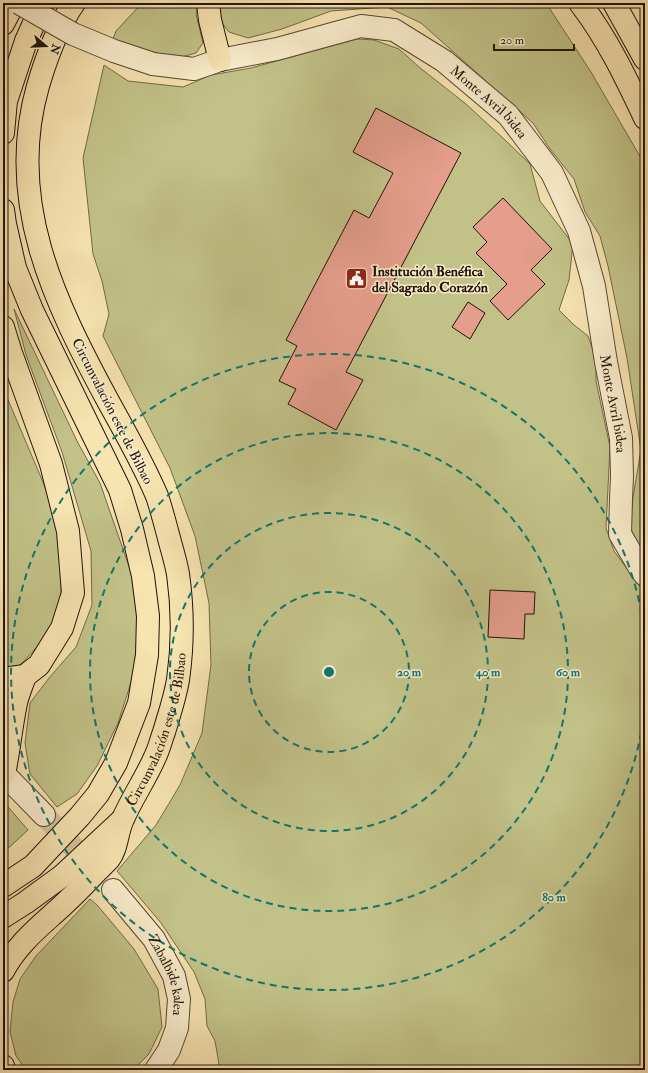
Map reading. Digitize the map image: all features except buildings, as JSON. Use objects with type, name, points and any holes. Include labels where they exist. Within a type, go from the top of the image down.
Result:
[{"type":"main road","points":[[3,24],[14,3]]},
{"type":"main road","points":[[3,133],[6,101],[26,40],[43,3]]},
{"type":"main road","name":"Circunvalación este de Bilbao","points":[[74,3],[68,12],[45,61],[33,103],[28,132],[27,160],[31,210],[36,235],[48,274],[71,330],[143,466],[158,499],[178,572],[182,611],[182,647],[178,683],[170,713],[156,755],[122,820]]},
{"type":"main road","points":[[208,3],[210,20],[220,60]]},
{"type":"main road","points":[[580,3],[607,42],[632,89],[645,118]]},
{"type":"main road","points":[[614,3],[645,59]]},
{"type":"main road","name":"Circunvalación este de Bilbao","points":[[3,210],[15,268],[32,310],[120,490],[132,529],[143,576],[148,616],[148,655],[139,703],[116,763],[98,794],[80,816],[33,866],[3,886]]},
{"type":"main road","points":[[3,327],[51,464],[68,531],[73,593],[62,628],[39,665],[25,676],[3,679]]},
{"type":"main road","points":[[3,774],[9,754],[12,725],[17,701],[25,676]]},
{"type":"main road","points":[[3,917],[62,876],[122,820]]},
{"type":"main road","points":[[3,971],[9,959],[25,940],[73,896],[111,856],[122,820]]},
{"type":"main road","points":[[3,1066],[4,1070]]},
{"type":"street","name":"Monte Avril bidea","points":[[19,3],[73,34],[114,51],[153,64],[194,69],[220,60],[277,49],[361,26],[394,30],[444,61],[508,115],[552,173],[579,231],[594,286],[606,362],[621,438],[622,476],[620,534],[645,575]]},
{"type":"street","points":[[3,774],[44,814]]},
{"type":"street","name":"Zabalbide kalea","points":[[113,890],[154,939],[174,976],[179,999],[177,1028],[168,1050],[156,1070]]},
{"type":"green space","points":[[142,3],[198,3],[196,14],[203,43],[196,53],[174,59],[113,39],[116,31]]},
{"type":"green space","points":[[219,3],[546,3],[591,72],[645,165],[645,558],[630,527],[633,497],[641,450],[627,358],[608,266],[600,236],[585,212],[574,179],[550,149],[533,123],[421,23],[387,7],[331,11],[282,29],[248,38],[229,32],[221,22],[218,6]]},
{"type":"green space","points":[[357,39],[374,40],[399,49],[419,67],[466,104],[505,140],[530,164],[540,201],[573,244],[569,280],[559,310],[588,336],[596,359],[596,381],[610,447],[606,528],[614,551],[645,593],[645,1070],[220,1070],[215,1041],[207,1026],[205,999],[194,972],[161,923],[117,871],[156,825],[180,785],[202,733],[211,665],[209,603],[195,536],[170,468],[103,336],[109,314],[102,281],[93,254],[83,158],[104,65],[128,81],[183,87],[211,75],[251,68]]},
{"type":"green space","points":[[14,309],[77,441],[100,483],[132,575],[139,616],[134,673],[118,723],[97,766],[77,794],[57,807],[30,774],[25,743],[30,703],[76,647],[92,605],[91,551],[62,452],[26,355]]},
{"type":"green space","points":[[3,388],[54,509],[61,545],[61,599],[55,622],[38,646],[20,665],[3,669]]},
{"type":"green space","points":[[3,801],[28,830],[3,853]]},
{"type":"green space","points":[[90,899],[98,906],[134,949],[158,989],[162,1027],[149,1054],[133,1070],[26,1070],[16,1056],[10,1032],[13,1002],[20,979],[36,956]]},
{"type":"tunnel","points":[[44,815],[113,890]]},
{"type":"place","name":"Institución Benéfica del Sagrado Corazón","points":[[356,279]]}]
